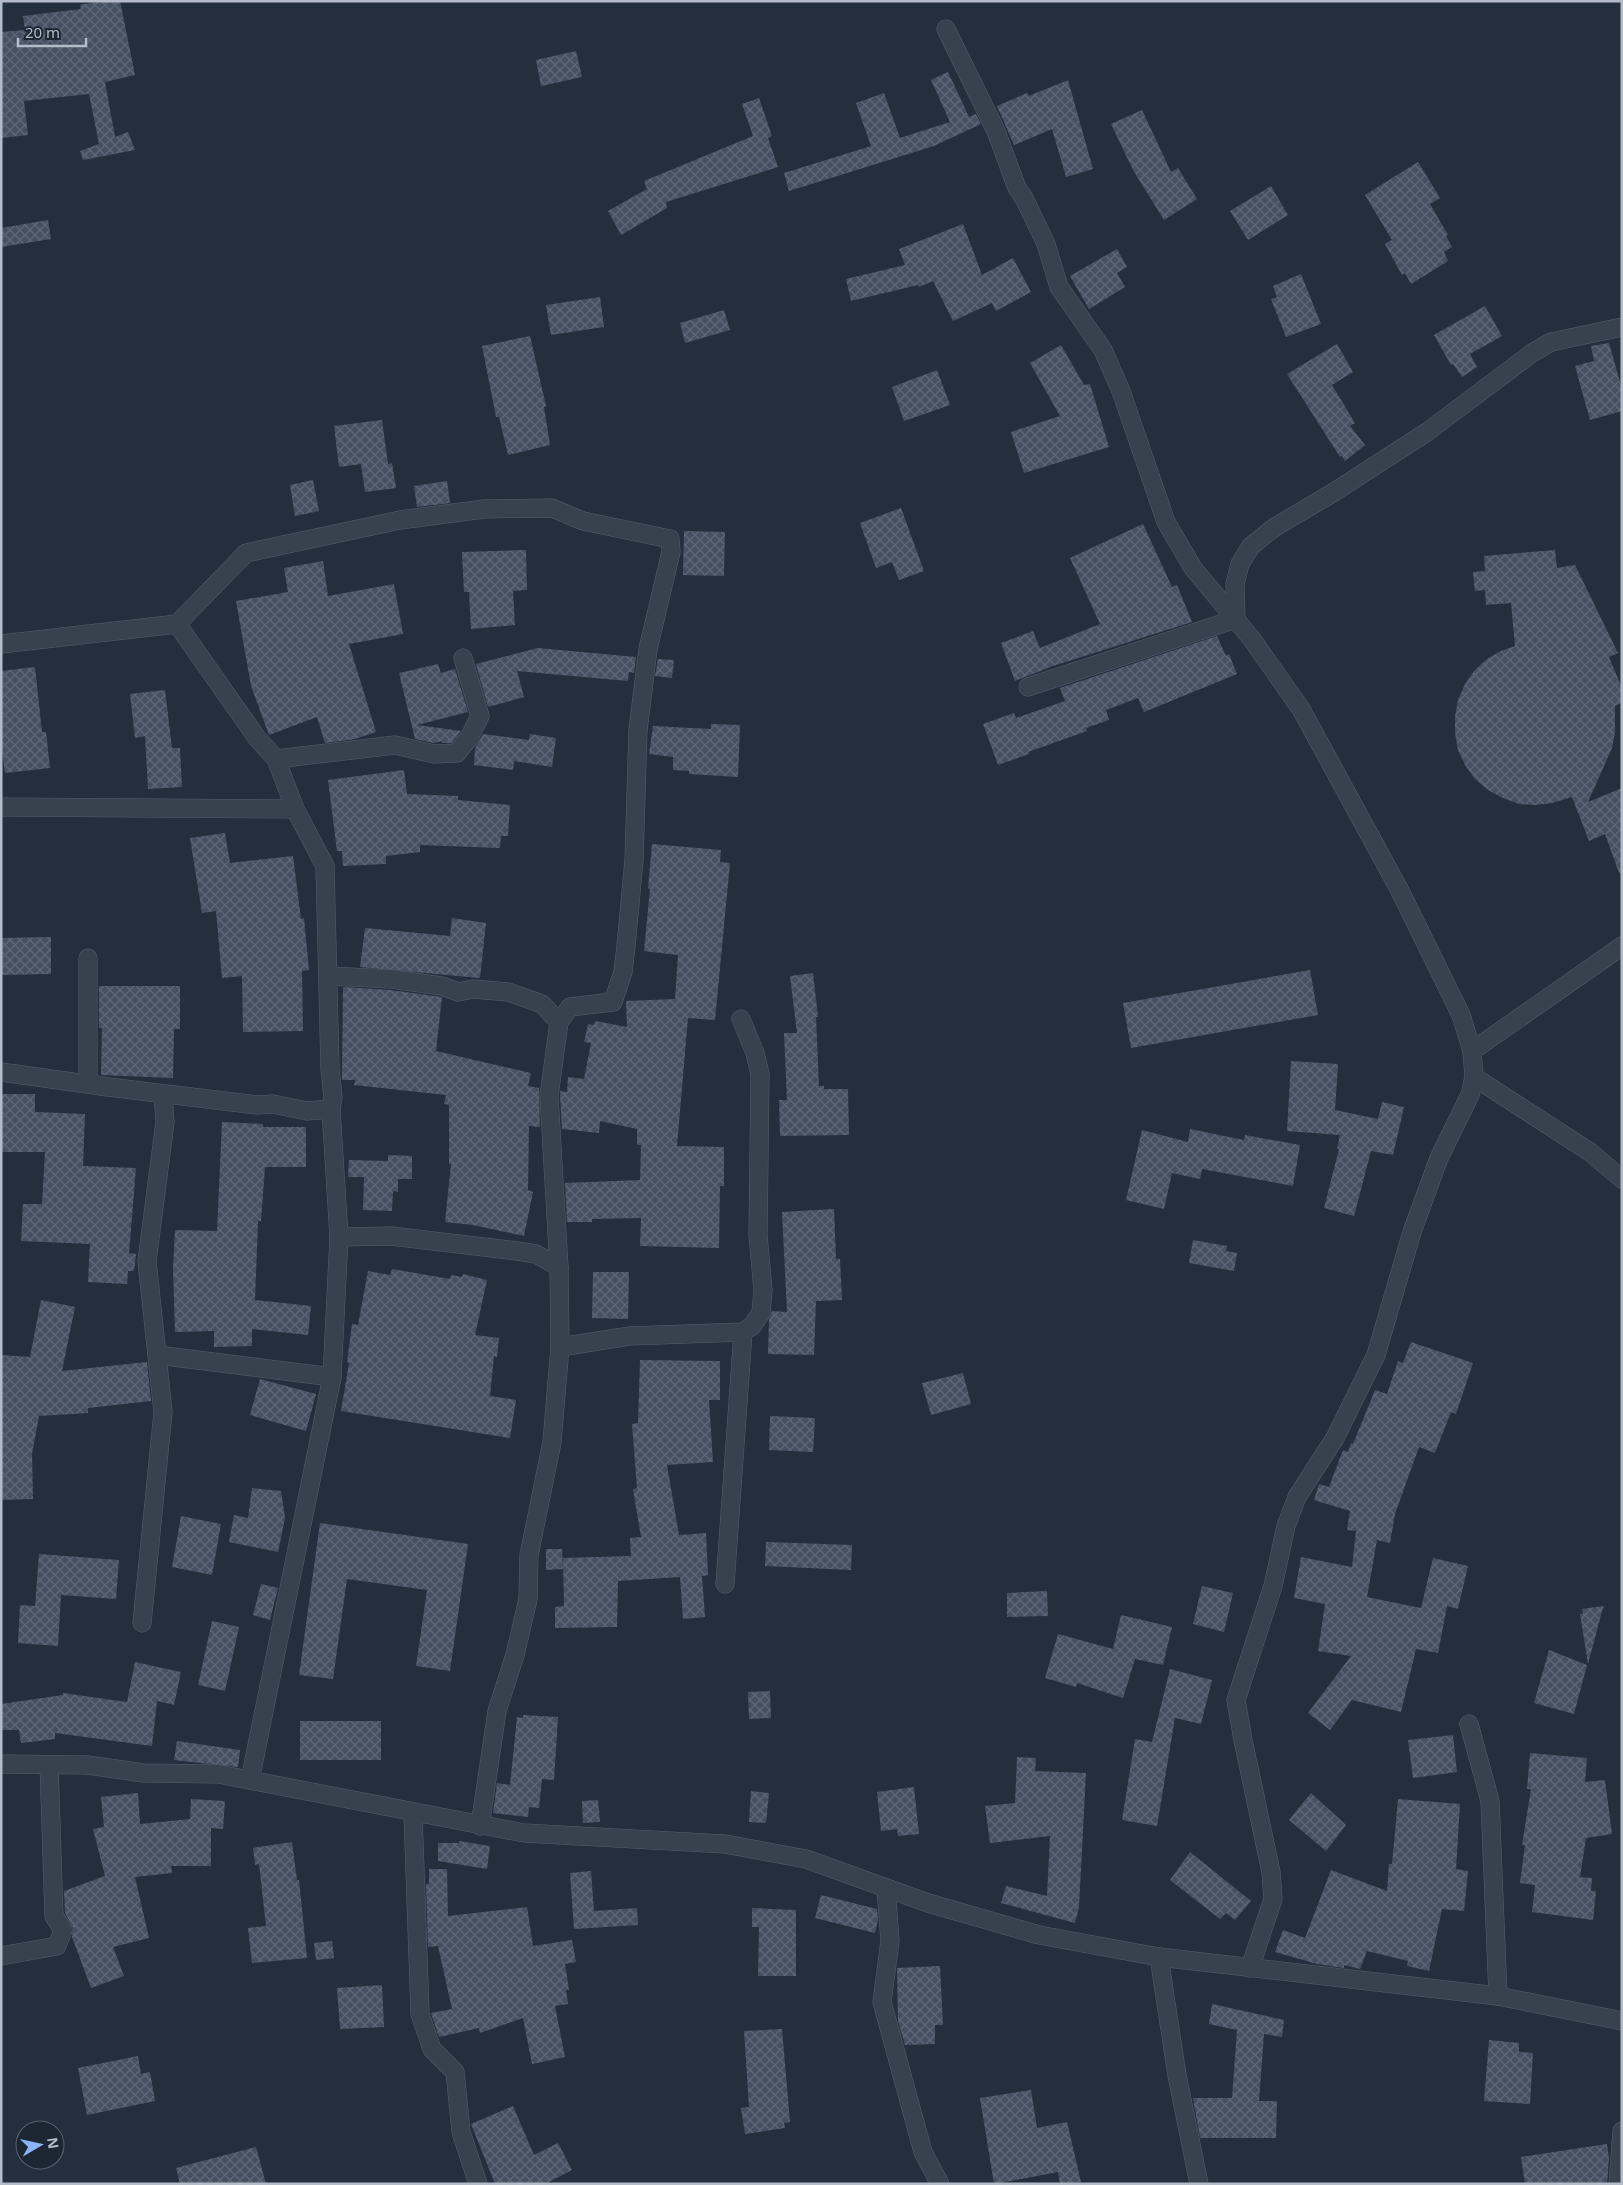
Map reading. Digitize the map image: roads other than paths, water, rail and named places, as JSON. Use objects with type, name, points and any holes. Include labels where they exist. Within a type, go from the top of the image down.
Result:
[{"type":"street","points":[[946,29],[996,131],[1017,188],[1024,198],[1046,244],[1059,287],[1099,345],[1118,383],[1166,522],[1194,568],[1236,619],[1301,709],[1399,889],[1461,1015],[1472,1051],[1474,1077],[1470,1095],[1439,1158],[1412,1232],[1376,1355],[1336,1438],[1298,1497],[1286,1526],[1273,1586],[1236,1700],[1271,1872],[1273,1899],[1250,1968]]},
{"type":"street","points":[[1236,619],[1235,584],[1240,564],[1251,546],[1275,527],[1331,494],[1427,432],[1532,353],[1551,342],[1622,327]]},
{"type":"street","points":[[1,644],[177,624],[246,553],[400,520],[484,509],[552,508],[583,521],[670,539],[671,552],[648,649],[638,730],[634,860],[623,972],[613,1002],[570,1007],[559,1022],[549,1096],[559,1267],[560,1347],[552,1442],[529,1555],[528,1598],[515,1655],[497,1711],[480,1826]]},
{"type":"street","points":[[1028,687],[1236,619]]},
{"type":"street","points":[[177,624],[256,738],[276,759],[294,810],[325,866],[330,1069],[339,1237],[332,1377],[250,1780]]},
{"type":"street","points":[[276,759],[395,745],[434,754],[457,753],[469,738],[480,716],[463,658]]},
{"type":"street","points":[[1,806],[294,810]]},
{"type":"street","points":[[1472,1051],[1622,946]]},
{"type":"street","points":[[88,958],[88,1076],[90,1083],[94,1085]]},
{"type":"street","points":[[329,976],[391,979],[442,986],[458,992],[473,989],[508,992],[542,1004],[559,1022]]},
{"type":"street","points":[[560,1347],[630,1336],[743,1332],[752,1326],[761,1313],[763,1290],[758,1235],[760,1074],[755,1053],[741,1019]]},
{"type":"street","points":[[1,1072],[256,1105],[273,1104],[307,1110],[332,1109]]},
{"type":"street","points":[[1474,1077],[1590,1152],[1622,1179]]},
{"type":"street","points":[[142,1623],[163,1412],[147,1262],[165,1122],[163,1094]]},
{"type":"street","points":[[339,1237],[391,1236],[517,1251],[536,1254],[559,1267]]},
{"type":"street","points":[[725,1584],[743,1332]]},
{"type":"street","points":[[157,1355],[332,1377]]},
{"type":"street","points":[[1469,1724],[1490,1801],[1498,1996]]},
{"type":"street","points":[[1,1764],[87,1765],[144,1772],[218,1774],[524,1833],[725,1844],[806,1859],[928,1904],[1039,1935],[1159,1956],[1498,1996],[1622,2021]]},
{"type":"street","points":[[1,1956],[57,1946],[63,1930],[54,1916],[49,1765]]},
{"type":"street","points":[[413,1813],[420,2014],[432,2049],[456,2072],[461,2132],[478,2184]]},
{"type":"street","points":[[886,1888],[890,1941],[882,2002],[923,2152],[940,2184]]},
{"type":"street","points":[[1159,1956],[1177,2075],[1199,2184]]},
{"type":"street","points":[[1618,2184],[1622,2130]]}]
